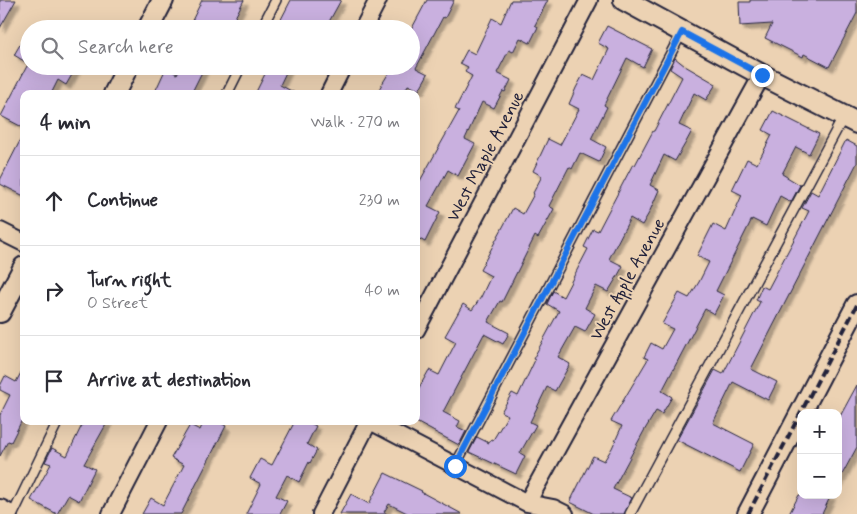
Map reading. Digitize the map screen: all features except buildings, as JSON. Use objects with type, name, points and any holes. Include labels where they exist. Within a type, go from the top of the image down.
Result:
[{"type":"street","points":[[153,20],[163,0]]},
{"type":"street","points":[[368,20],[378,0]]},
{"type":"street","name":"West Maple Avenue","points":[[420,322],[589,0]]},
{"type":"street","points":[[624,0],[762,75],[850,119]]},
{"type":"street","points":[[116,90],[124,75]]},
{"type":"street","points":[[331,90],[338,75]]},
{"type":"street","name":"West Apple Avenue","points":[[527,503],[762,75]]},
{"type":"street","points":[[0,231],[20,241]]},
{"type":"street","points":[[0,312],[20,274]]},
{"type":"street","points":[[748,514],[857,305]]},
{"type":"street","points":[[111,514],[157,425]]},
{"type":"street","points":[[321,514],[367,425]]},
{"type":"street","points":[[377,425],[527,503],[553,508],[565,514]]},
{"type":"street","points":[[0,510],[7,514]]},
{"type":"lane","points":[[266,20],[276,0]]},
{"type":"lane","points":[[455,466],[682,32]]},
{"type":"lane","points":[[229,90],[236,75]]},
{"type":"lane","points":[[630,514],[850,119]]},
{"type":"lane","points":[[13,514],[56,425]]},
{"type":"railway","points":[[748,514],[857,305]]},
{"type":"route","points":[[455,466],[682,32],[762,75]]}]
